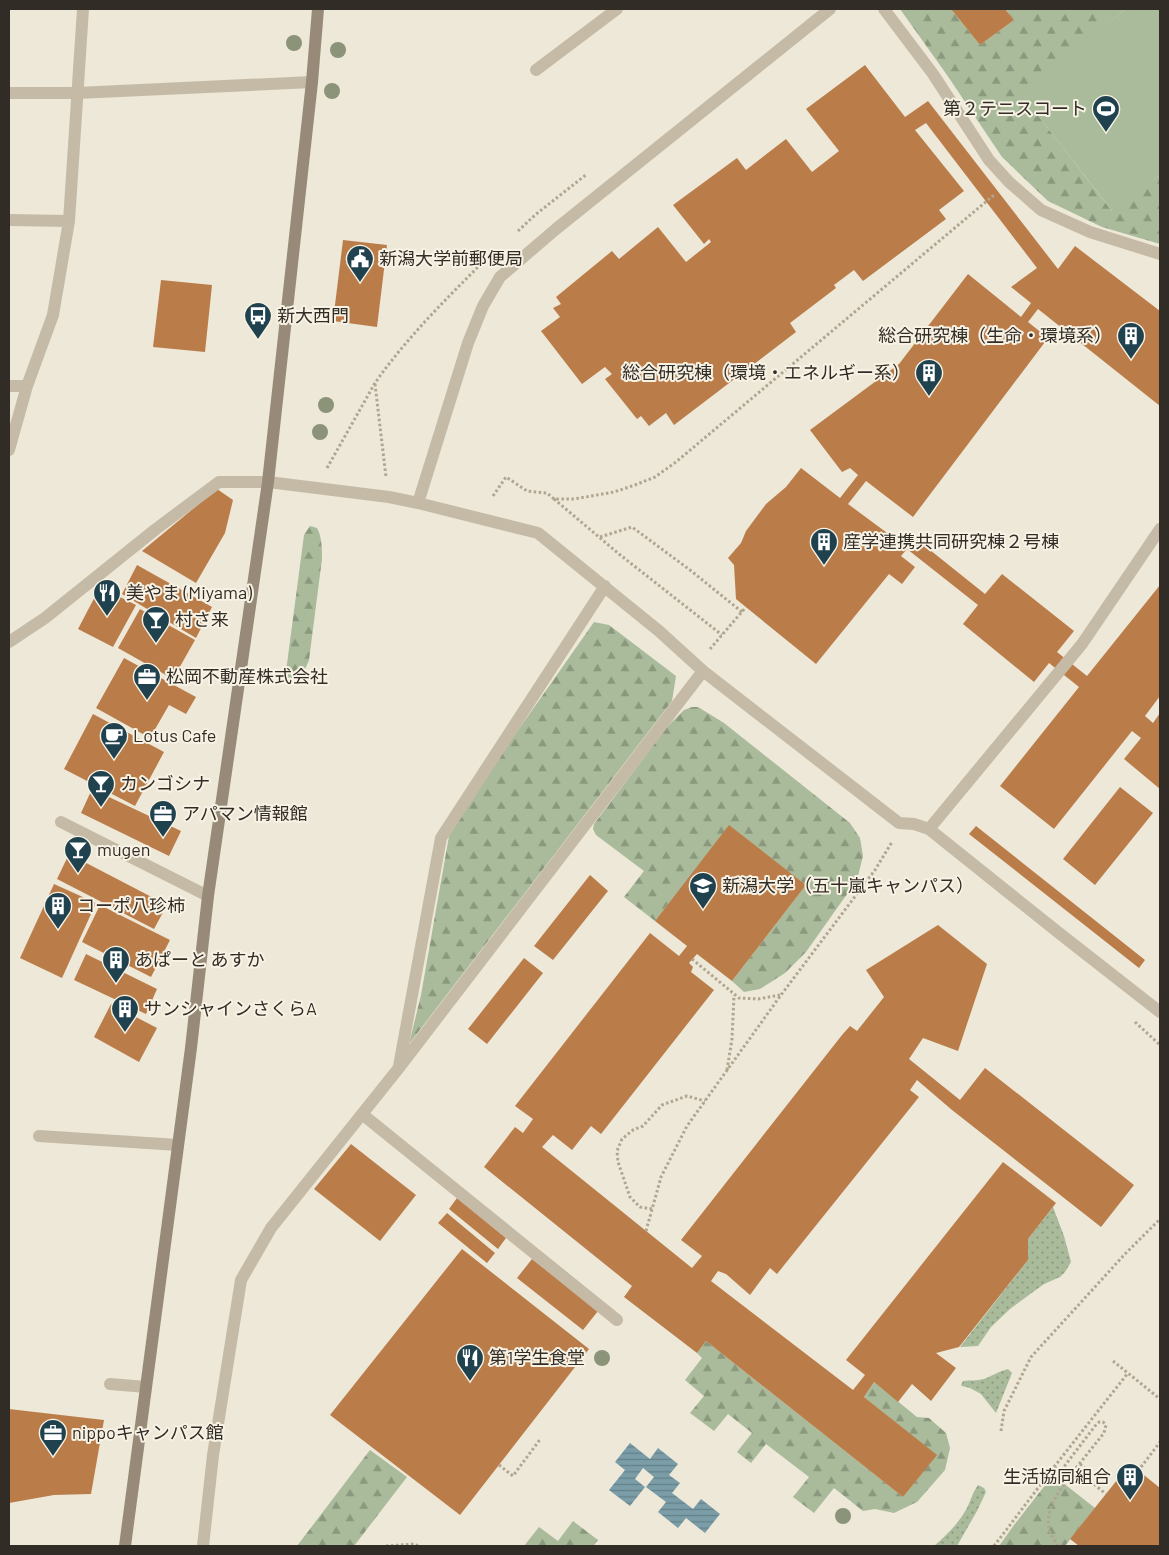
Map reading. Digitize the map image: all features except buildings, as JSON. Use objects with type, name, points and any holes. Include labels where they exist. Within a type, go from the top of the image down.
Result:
[{"type":"street","points":[[9,450],[27,386],[53,315],[69,221],[83,9]]},
{"type":"street","points":[[125,1546],[191,1048],[208,896],[268,482],[312,82],[318,9]]},
{"type":"street","points":[[536,70],[617,9]]},
{"type":"street","points":[[418,503],[468,343],[483,306],[500,277],[556,229],[830,9]]},
{"type":"street","points":[[884,9],[933,74],[989,160],[1009,182],[1041,210],[1090,232],[1160,254]]},
{"type":"street","points":[[9,93],[77,93],[312,82]]},
{"type":"street","points":[[9,220],[69,221]]},
{"type":"street","points":[[9,386],[27,386]]},
{"type":"street","points":[[9,642],[45,618],[163,523],[219,482],[268,482],[389,497],[538,533],[605,586],[700,667],[899,823],[914,824],[929,829],[1160,1012]]},
{"type":"street","points":[[929,829],[1082,644],[1160,529]]},
{"type":"street","points":[[398,1068],[440,838],[605,586]]},
{"type":"street","points":[[203,1546],[213,1455],[240,1280],[271,1228],[398,1068],[700,667]]},
{"type":"street","points":[[61,822],[208,896]]},
{"type":"street","points":[[362,1114],[618,1320]]},
{"type":"street","points":[[39,1136],[178,1146]]},
{"type":"street","points":[[110,1384],[146,1387]]},
{"type":"path","points":[[554,499],[614,492],[655,477],[676,462],[1009,182]]},
{"type":"path","points":[[375,383],[389,497]]},
{"type":"path","points":[[493,496],[506,478],[527,491],[546,493],[599,538],[722,635]]},
{"type":"path","points":[[599,538],[632,527],[742,612]]},
{"type":"path","points":[[700,667],[722,635],[746,607]]},
{"type":"path","points":[[646,1231],[660,1177],[687,1126],[781,995],[875,870],[894,838],[899,823]]},
{"type":"path","points":[[692,959],[739,998],[758,999],[781,995]]},
{"type":"path","points":[[727,1070],[732,1039],[734,995]]},
{"type":"path","points":[[652,1209],[640,1207],[630,1197],[618,1162],[617,1151],[622,1139],[633,1130],[643,1126],[662,1105],[687,1096],[705,1101]]},
{"type":"path","points":[[1001,1431],[1004,1411],[1031,1357],[1125,1254],[1160,1219]]},
{"type":"path","points":[[1113,1362],[1160,1399]]},
{"type":"path","points":[[994,1546],[1128,1373]]},
{"type":"path","points":[[1058,1546],[1050,1532],[1048,1515],[1057,1492],[1104,1433],[1106,1425],[1103,1422],[1099,1422],[1095,1426],[1060,1472]]},
{"type":"path","points":[[499,1465],[512,1476],[541,1438]]},
{"type":"path","points":[[1138,1471],[1160,1442]]},
{"type":"path","points":[[1080,1464],[1089,1472],[1085,1478],[1106,1494]]},
{"type":"path","points":[[1054,1467],[1068,1478]]},
{"type":"path","points":[[386,1546],[415,1544],[418,1546]]},
{"type":"green space","points":[[900,9],[951,9],[980,45],[1014,20],[1005,9],[1126,9],[1020,92],[1112,211],[1160,175],[1160,244],[1102,227],[1048,201],[1002,157]]},
{"type":"green space","name":"第２テニスコート","points":[[1126,9],[1160,9],[1160,175],[1113,212],[1019,91]]},
{"type":"green space","points":[[310,526],[317,528],[319,532],[322,559],[309,660],[303,672],[297,678],[285,681],[304,535]]},
{"type":"green space","points":[[594,622],[609,625],[676,676],[672,701],[409,1044],[421,995],[449,836],[481,783]]},
{"type":"green space","points":[[698,707],[724,723],[850,823],[860,838],[863,856],[857,880],[806,952],[785,973],[760,989],[744,992],[732,981],[806,885],[729,826],[655,921],[624,897],[644,871],[596,835],[593,829],[594,824],[667,727],[684,710]]},
{"type":"green space","points":[[1053,1207],[1071,1262],[1065,1272],[1060,1277],[1044,1284],[1010,1309],[991,1327],[978,1346],[960,1347],[1028,1260],[1028,1239]]},
{"type":"green space","points":[[706,1341],[903,1497],[936,1455],[864,1397],[874,1382],[917,1417],[929,1418],[946,1433],[950,1448],[945,1470],[917,1502],[894,1513],[875,1509],[863,1511],[834,1488],[814,1513],[793,1497],[809,1477],[766,1444],[751,1463],[737,1452],[752,1433],[728,1414],[714,1431],[690,1413],[704,1396],[685,1380],[702,1358],[697,1353]]},
{"type":"green space","points":[[1008,1369],[1012,1373],[996,1413],[981,1394],[961,1385],[963,1381],[984,1379]]},
{"type":"green space","points":[[370,1450],[407,1477],[354,1546],[297,1546]]},
{"type":"green space","points":[[1053,1475],[1095,1508],[1065,1546],[999,1546],[1014,1525]]},
{"type":"green space","points":[[978,1485],[984,1488],[986,1492],[957,1546],[934,1546],[961,1517]]},
{"type":"green space","points":[[573,1521],[598,1540],[593,1546],[524,1546],[539,1527],[558,1541]]},
{"type":"water","points":[[630,1443],[650,1459],[658,1448],[678,1464],[669,1475],[680,1483],[672,1493],[693,1509],[701,1499],[720,1514],[705,1533],[686,1518],[678,1528],[658,1512],[666,1502],[646,1487],[654,1477],[643,1468],[635,1479],[645,1487],[630,1506],[609,1490],[625,1470],[615,1462]]},
{"type":"place","name":"第２テニスコート","points":[[1106,133]]},
{"type":"place","name":"新潟大学前郵便局","points":[[360,283]]},
{"type":"place","name":"新大西門","points":[[258,340]]},
{"type":"place","name":"総合研究棟（生命・環境系）","points":[[1131,360]]},
{"type":"place","name":"総合研究棟（環境・エネルギー系）","points":[[929,397]]},
{"type":"place","name":"産学連携共同研究棟２号棟","points":[[824,566]]},
{"type":"place","name":"美やま (Miyama)","points":[[107,617]]},
{"type":"place","name":"村さ来","points":[[156,644]]},
{"type":"place","name":"松岡不動産株式会社","points":[[147,701]]},
{"type":"place","name":"Lotus Cafe","points":[[114,760]]},
{"type":"place","name":"カンゴシナ","points":[[101,808]]},
{"type":"place","name":"アパマン情報館","points":[[163,838]]},
{"type":"place","name":"mugen","points":[[78,874]]},
{"type":"place","name":"新潟大学（五十嵐キャンパス）","points":[[703,910]]},
{"type":"place","name":"コーポ八珍柿","points":[[58,930]]},
{"type":"place","name":"あぱーと あすか","points":[[116,984]]},
{"type":"place","name":"サンシャインさくらA","points":[[125,1033]]},
{"type":"place","name":"第1学生食堂","points":[[470,1382]]},
{"type":"place","name":"nippoキャンパス館","points":[[53,1457]]},
{"type":"place","name":"生活協同組合","points":[[1130,1501]]}]
